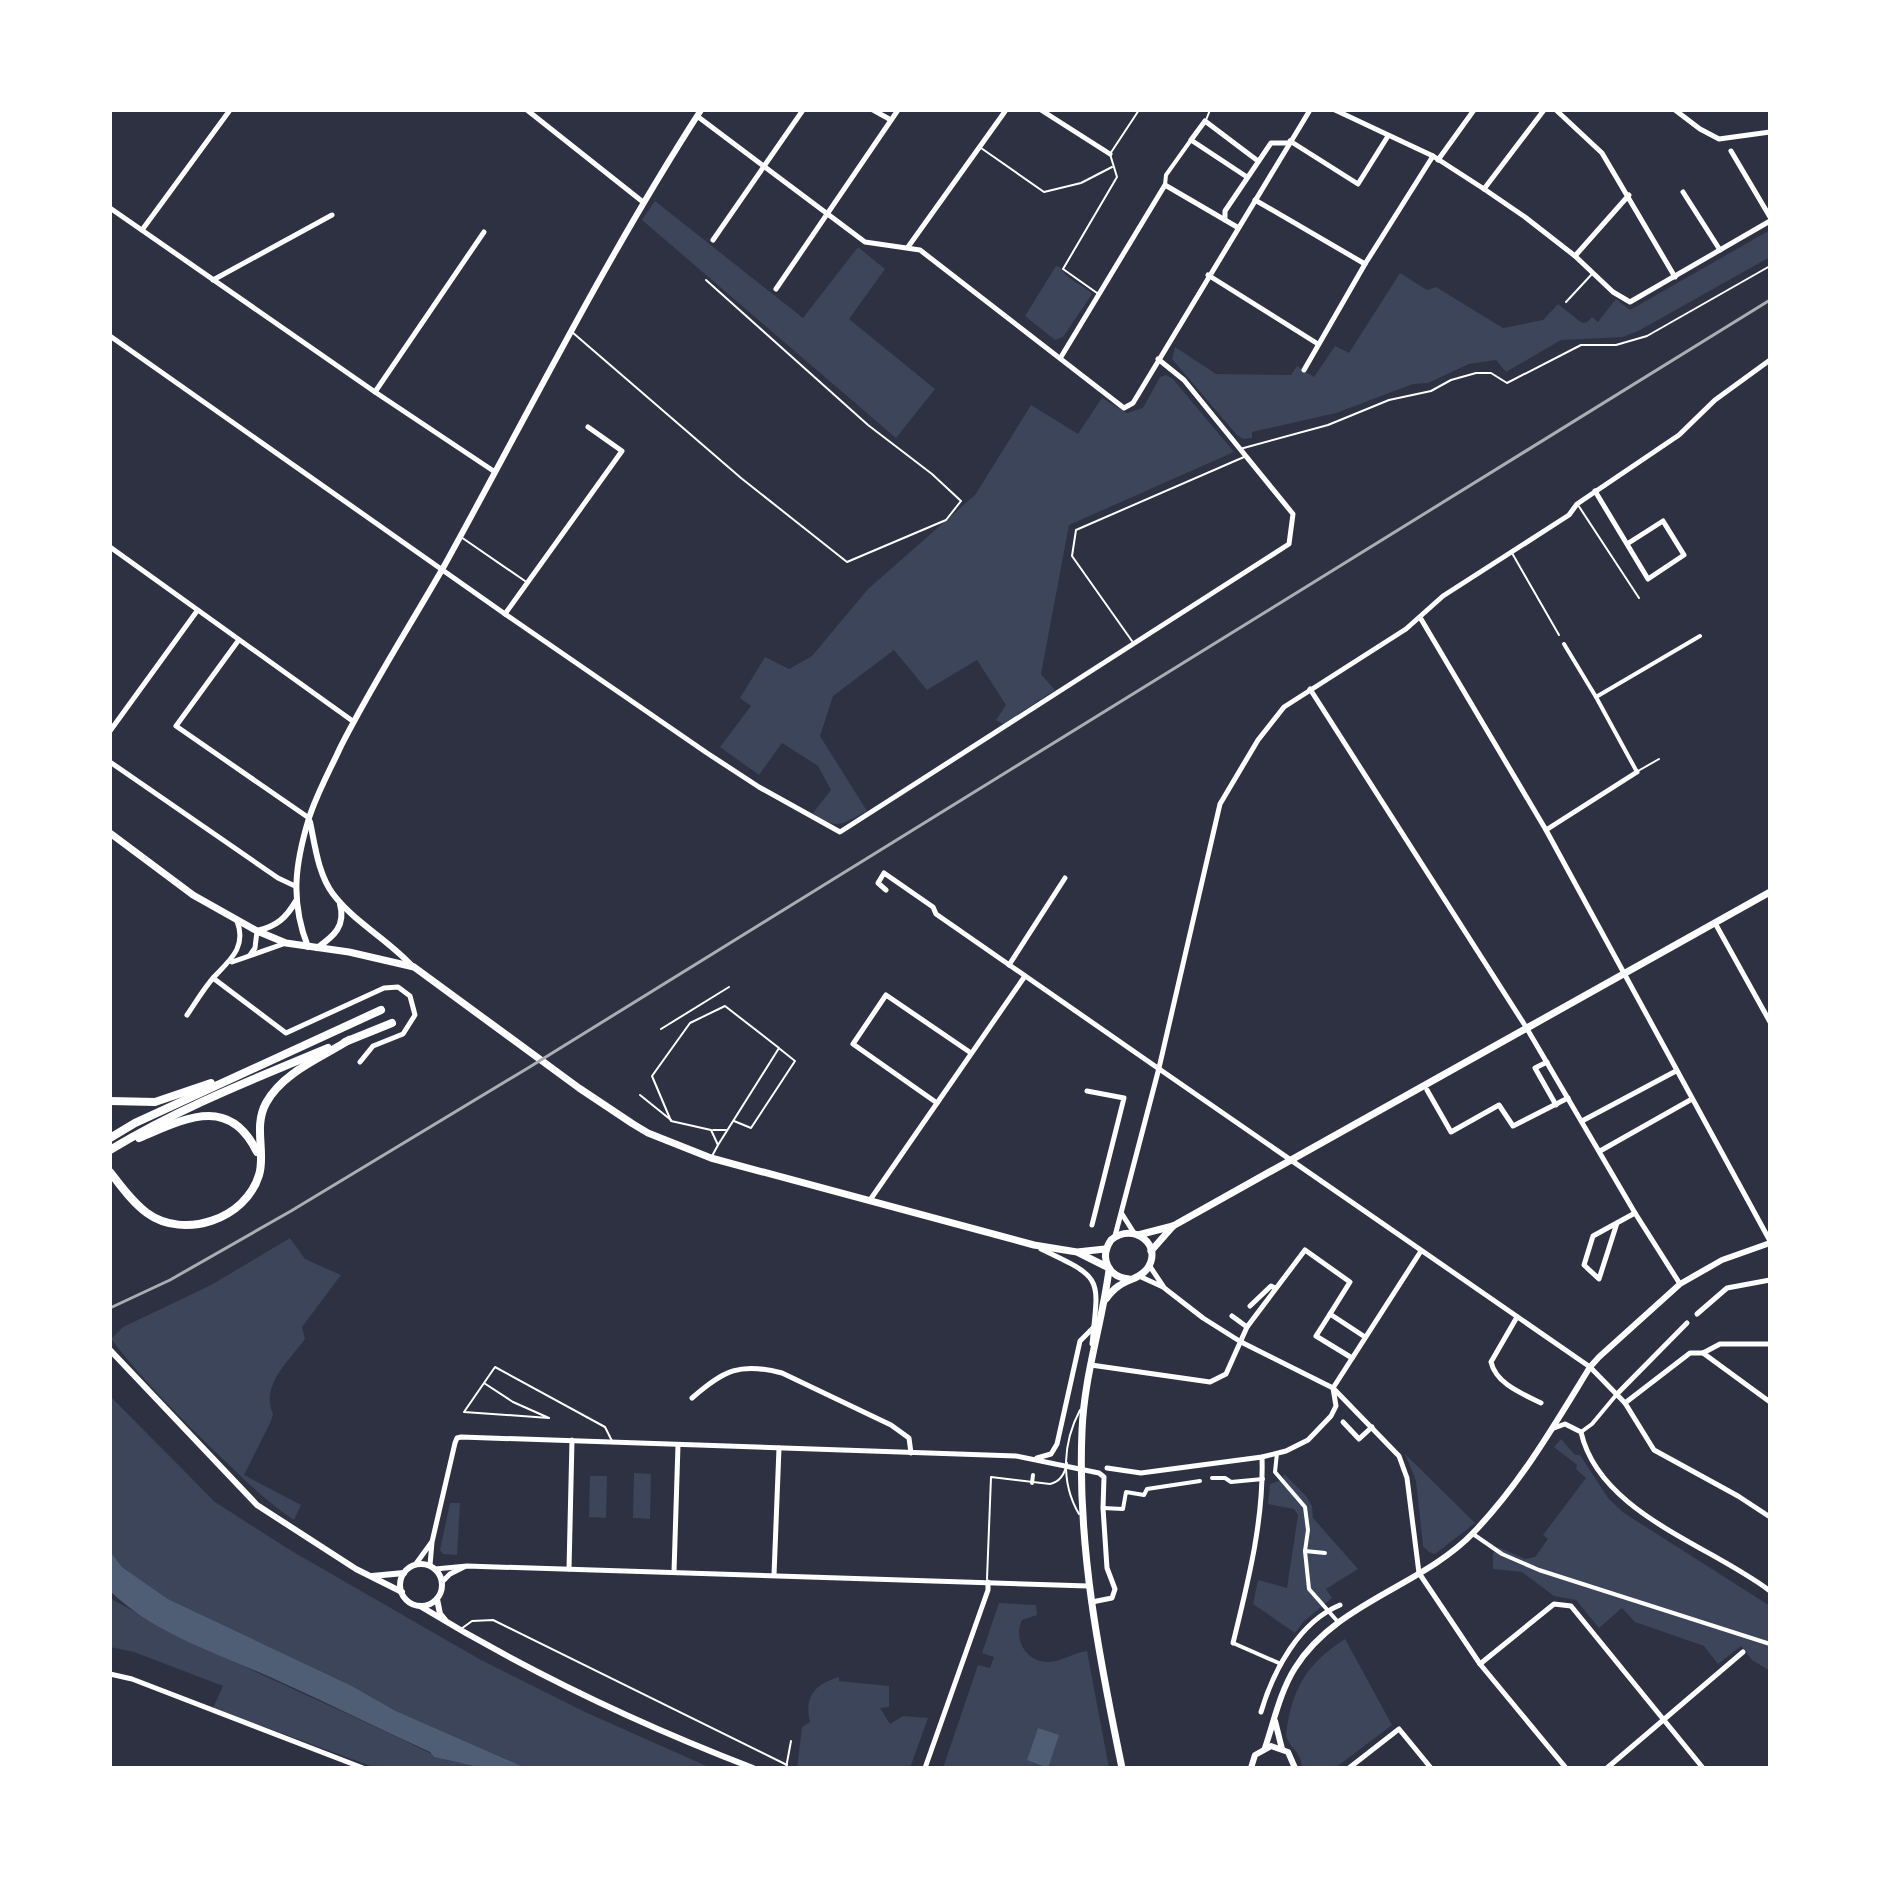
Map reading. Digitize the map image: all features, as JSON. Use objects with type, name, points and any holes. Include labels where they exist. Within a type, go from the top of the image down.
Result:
[{"type":"highway","points":[[110,1138],[135,1123],[381,1010]]},
{"type":"highway","points":[[111,1149],[232,1087],[392,1023]]},
{"type":"highway","points":[[110,1172],[133,1201],[149,1215],[184,1226],[225,1215],[242,1205],[257,1181],[261,1170],[261,1114],[277,1086],[349,1040]]},
{"type":"highway","points":[[110,1101],[155,1102],[250,1070]]},
{"type":"highway","points":[[111,1149],[197,1115],[215,1115],[239,1127],[259,1157]]},
{"type":"main road","points":[[110,833],[193,895],[257,931],[286,943],[414,967],[579,1088],[658,1138],[711,1158],[1034,1245],[1077,1252],[1105,1249],[1115,1236],[1128,1232],[1136,1234],[1151,1251],[1149,1265],[1139,1276],[1120,1283],[1105,1302]]},
{"type":"main road","points":[[1136,1234],[1173,1226],[1770,892]]},
{"type":"main road","points":[[1151,1251],[1173,1226]]},
{"type":"main road","points":[[1105,1249],[1108,1268],[1105,1302],[1090,1364],[1082,1433],[1083,1521],[1088,1586],[1122,1768]]},
{"type":"main road","points":[[1077,1252],[1115,1275],[1129,1279]]},
{"type":"street","points":[[142,230],[230,110]]},
{"type":"street","points":[[527,110],[643,202]]},
{"type":"street","points":[[713,240],[803,110]]},
{"type":"street","points":[[873,110],[891,120]]},
{"type":"street","points":[[776,289],[898,110]]},
{"type":"street","points":[[908,247],[1006,110]]},
{"type":"street","points":[[1041,110],[1110,154]]},
{"type":"street","points":[[339,900],[343,921],[338,931],[312,947],[296,901],[294,878],[320,788],[643,202],[699,113],[764,167],[865,242],[920,250],[1124,408],[1133,403],[1310,110]]},
{"type":"street","points":[[1335,110],[1436,158],[1484,189],[1575,256],[1613,292],[1630,302],[1770,219],[1731,151]]},
{"type":"street","points":[[1460,110],[1469,117]]},
{"type":"street","points":[[1304,370],[1365,264],[1436,158],[1474,110]]},
{"type":"street","points":[[1484,189],[1544,110]]},
{"type":"street","points":[[1556,110],[1602,153],[1675,277]]},
{"type":"street","points":[[1675,110],[1719,139],[1770,132]]},
{"type":"street","points":[[1061,357],[1165,185],[1166,175],[1205,121],[1258,161]]},
{"type":"street","points":[[1225,220],[1225,211],[1271,143],[1289,142],[1358,184],[1388,136]]},
{"type":"street","points":[[1191,140],[1247,177]]},
{"type":"street","points":[[1165,185],[1237,227]]},
{"type":"street","points":[[1683,192],[1720,250]]},
{"type":"street","points":[[1575,256],[1629,195]]},
{"type":"street","points":[[1255,200],[1365,264]]},
{"type":"street","points":[[110,208],[495,472]]},
{"type":"street","points":[[213,280],[332,215]]},
{"type":"street","points":[[375,392],[484,232]]},
{"type":"street","points":[[1208,275],[1318,344]]},
{"type":"street","points":[[110,336],[505,614],[749,780],[840,832],[1289,544],[1293,514],[1184,380],[1158,359]]},
{"type":"street","points":[[1115,1236],[1159,1068],[1220,804],[1258,740],[1284,707],[1421,619],[1443,596],[1569,515],[1577,504],[1679,435],[1715,400],[1770,360]]},
{"type":"street","points":[[505,614],[622,451],[588,427]]},
{"type":"street","points":[[1595,491],[1648,579],[1684,555],[1663,521],[1627,544]]},
{"type":"street","points":[[110,547],[354,722]]},
{"type":"street","points":[[110,731],[197,611]]},
{"type":"street","points":[[1251,1768],[1255,1755],[1265,1748],[1278,1706],[1294,1670],[1313,1646],[1338,1622],[1419,1573],[1473,1534],[1517,1481],[1590,1367],[1680,1284],[1722,1260],[1770,1242],[1546,830],[1421,619]]},
{"type":"street","points":[[1596,697],[1700,636]]},
{"type":"street","points":[[238,641],[176,726],[309,818],[320,865],[331,892],[414,967]]},
{"type":"street","points":[[1546,830],[1637,772],[1564,644]]},
{"type":"street","points":[[1310,689],[1526,1027],[1680,1284]]},
{"type":"street","points":[[110,762],[278,878],[295,886]]},
{"type":"street","points":[[886,890],[878,883],[884,873],[933,907],[936,914],[1288,1161],[1590,1367],[1625,1403],[1654,1450],[1770,1517]]},
{"type":"street","points":[[1009,965],[1065,878]]},
{"type":"street","points":[[250,956],[255,948],[257,931],[279,923],[296,901]]},
{"type":"street","points":[[231,962],[241,939],[237,920]]},
{"type":"street","points":[[1715,923],[1768,1013],[1770,1022]]},
{"type":"street","points":[[187,1015],[213,978],[231,962],[286,943]]},
{"type":"street","points":[[870,1200],[1025,976]]},
{"type":"street","points":[[213,978],[286,1033],[384,988],[398,987],[410,996],[415,1015],[403,1034],[373,1046],[360,1062]]},
{"type":"street","points":[[937,1103],[853,1044],[886,995],[971,1053]]},
{"type":"street","points":[[1547,1062],[1535,1068],[1556,1105]]},
{"type":"street","points":[[1582,1121],[1676,1071]]},
{"type":"street","points":[[1427,1090],[1451,1132],[1499,1105],[1513,1126],[1568,1098]]},
{"type":"street","points":[[1087,1091],[1124,1098],[1092,1225]]},
{"type":"street","points":[[1600,1151],[1692,1099]]},
{"type":"street","points":[[1122,1213],[1136,1234]]},
{"type":"street","points":[[1617,1223],[1599,1279],[1584,1265],[1593,1236],[1635,1213]]},
{"type":"street","points":[[1034,1245],[1079,1267],[1092,1278],[1096,1299],[1090,1364],[1210,1382],[1226,1374],[1247,1327],[1305,1250],[1350,1282],[1316,1336],[1352,1358]]},
{"type":"street","points":[[1107,1468],[1141,1473],[1262,1457],[1308,1440],[1331,1416],[1336,1406],[1333,1388],[1421,1251]]},
{"type":"street","points":[[1149,1265],[1163,1287]]},
{"type":"street","points":[[1139,1276],[1163,1287],[1241,1342],[1333,1388],[1399,1456],[1407,1478],[1419,1573],[1480,1664],[1566,1768]]},
{"type":"street","points":[[1697,1314],[1727,1288],[1770,1280]]},
{"type":"street","points":[[1258,1311],[1248,1305],[1271,1286],[1275,1288]]},
{"type":"street","points":[[1330,1314],[1365,1337]]},
{"type":"street","points":[[1232,1316],[1247,1327]]},
{"type":"street","points":[[1517,1317],[1491,1362],[1492,1367],[1509,1387],[1541,1403]]},
{"type":"street","points":[[1581,1432],[1687,1323]]},
{"type":"street","points":[[1036,1459],[1051,1454],[1055,1449],[1080,1341],[1093,1327]]},
{"type":"street","points":[[1625,1403],[1690,1353],[1703,1353],[1720,1344],[1770,1344]]},
{"type":"street","points":[[110,1350],[257,1505],[296,1532],[402,1592],[409,1602],[459,1630],[638,1721],[753,1768]]},
{"type":"street","points":[[1703,1353],[1770,1402]]},
{"type":"street","points":[[692,1398],[714,1379],[728,1372],[745,1367],[763,1368],[782,1373],[901,1431],[909,1438],[911,1453]]},
{"type":"street","points":[[1343,1422],[1359,1439],[1372,1427]]},
{"type":"street","points":[[1553,1428],[1565,1424],[1581,1432],[1592,1462],[1632,1506],[1770,1591]]},
{"type":"street","points":[[442,1582],[432,1567],[432,1542],[457,1438],[466,1436],[1016,1456],[1099,1473],[1106,1480],[1103,1508],[1107,1568],[1115,1589],[1112,1598],[1107,1601],[1091,1603]]},
{"type":"street","points":[[569,1569],[572,1440]]},
{"type":"street","points":[[674,1572],[678,1445]]},
{"type":"street","points":[[774,1575],[779,1448]]},
{"type":"street","points":[[1277,1453],[1275,1472],[1305,1507],[1309,1589],[1338,1622]]},
{"type":"street","points":[[1262,1457],[1263,1479],[1248,1581],[1233,1643],[1294,1670]]},
{"type":"street","points":[[1032,1483],[1033,1475]]},
{"type":"street","points":[[1212,1478],[1225,1478],[1231,1482],[1263,1479]]},
{"type":"street","points":[[1103,1508],[1123,1509],[1126,1492],[1144,1495],[1147,1489],[1200,1481]]},
{"type":"street","points":[[1473,1534],[1502,1554],[1539,1570],[1770,1644]]},
{"type":"street","points":[[370,1576],[404,1573],[415,1565],[432,1542]]},
{"type":"street","points":[[1305,1551],[1325,1553]]},
{"type":"street","points":[[415,1565],[1088,1586]]},
{"type":"street","points":[[451,1625],[440,1614],[437,1599],[442,1582],[450,1574],[467,1566]]},
{"type":"street","points":[[402,1592],[404,1573]]},
{"type":"street","points":[[925,1768],[988,1590],[988,1582]]},
{"type":"street","points":[[420,1606],[437,1599]]},
{"type":"street","points":[[1480,1664],[1554,1604],[1571,1606],[1703,1768]]},
{"type":"street","points":[[1261,1712],[1281,1664],[1299,1638],[1326,1611],[1340,1605]]},
{"type":"street","points":[[1607,1768],[1743,1652]]},
{"type":"street","points":[[110,1674],[132,1679],[363,1768]]},
{"type":"street","points":[[1264,1701],[1278,1706]]},
{"type":"street","points":[[1274,1719],[1282,1749]]},
{"type":"street","points":[[1349,1768],[1399,1729],[1431,1768]]},
{"type":"street","points":[[1265,1748],[1282,1749],[1292,1757],[1295,1768]]},
{"type":"lane","points":[[1098,294],[1063,269],[1117,177],[1110,154],[1139,110]]},
{"type":"lane","points":[[1205,121],[1210,110]]},
{"type":"lane","points":[[979,146],[1044,192],[1081,183],[1113,166]]},
{"type":"lane","points":[[1239,449],[1328,425],[1389,400],[1431,391],[1451,380],[1485,372],[1507,383],[1581,345],[1616,345],[1647,336],[1770,266]]},
{"type":"lane","points":[[1566,302],[1593,273]]},
{"type":"lane","points":[[571,331],[741,478],[847,562],[946,520],[961,501],[932,474],[868,425],[706,280]]},
{"type":"lane","points":[[1135,644],[1072,556],[1076,530],[1245,456]]},
{"type":"lane","points":[[1577,504],[1639,598]]},
{"type":"lane","points":[[460,536],[526,582]]},
{"type":"lane","points":[[1512,553],[1559,635]]},
{"type":"lane","points":[[1637,772],[1659,759]]},
{"type":"lane","points":[[661,1029],[729,987]]},
{"type":"lane","points":[[671,1121],[652,1076],[690,1023],[725,1006],[795,1061],[751,1128],[733,1121]]},
{"type":"lane","points":[[684,1015],[690,1023]]},
{"type":"lane","points":[[711,1158],[779,1048]]},
{"type":"lane","points":[[640,1095],[671,1121],[711,1130],[728,1130]]},
{"type":"lane","points":[[711,1130],[718,1145]]},
{"type":"lane","points":[[484,1383],[513,1402],[549,1418],[464,1412],[495,1367],[605,1427],[612,1442]]},
{"type":"lane","points":[[1083,1521],[1068,1491],[1067,1440],[1085,1402]]},
{"type":"lane","points":[[988,1582],[991,1477],[1056,1483],[1067,1463]]},
{"type":"lane","points":[[459,1630],[472,1621],[493,1620],[786,1766],[791,1741]]},
{"type":"shaded area","points":[[655,201],[803,318],[858,247],[885,269],[849,319],[935,389],[896,438],[642,220]]},
{"type":"shaded area","points":[[1770,230],[1770,257],[1623,337],[1561,340],[1506,372],[1496,360],[1469,364],[1428,383],[1413,384],[1336,413],[1252,432],[1252,438],[1243,439],[1237,435],[1172,359],[1175,347],[1216,374],[1291,375],[1297,366],[1314,377],[1335,346],[1349,353],[1400,273],[1427,290],[1436,287],[1503,328],[1543,320],[1558,304],[1582,323],[1592,317],[1598,322],[1616,299],[1630,310]]},
{"type":"shaded area","points":[[1056,266],[1092,294],[1063,337],[1055,340],[1025,316]]},
{"type":"shaded area","points":[[1166,375],[1173,379],[1234,452],[1069,525],[1041,674],[1055,690],[1003,724],[996,720],[1006,705],[977,660],[927,690],[894,650],[833,696],[820,736],[867,811],[840,824],[828,822],[813,813],[831,790],[818,766],[782,743],[759,775],[720,747],[751,706],[740,698],[765,657],[789,669],[812,656],[868,589],[975,495],[1031,405],[1078,434],[1102,398],[1127,413],[1143,408],[1160,377]]},
{"type":"shaded area","points":[[290,1238],[305,1259],[341,1275],[302,1327],[305,1339],[273,1383],[270,1393],[271,1421],[244,1475],[301,1505],[294,1520],[258,1492],[194,1431],[151,1387],[111,1339],[123,1327],[211,1285]]},
{"type":"shaded area","points":[[110,1396],[215,1502],[290,1550],[481,1660],[585,1712],[711,1768],[526,1768],[396,1711],[352,1686],[168,1599],[122,1567],[110,1551]]},
{"type":"shaded area","points":[[1561,1439],[1575,1455],[1580,1455],[1608,1498],[1624,1513],[1770,1606],[1770,1671],[1752,1660],[1741,1646],[1718,1664],[1704,1646],[1635,1622],[1622,1608],[1599,1628],[1576,1600],[1554,1596],[1522,1572],[1493,1569],[1493,1553],[1498,1547],[1525,1559],[1535,1557],[1548,1539],[1543,1535],[1586,1478],[1576,1469],[1577,1465],[1554,1447]]},
{"type":"shaded area","points":[[1405,1454],[1475,1523],[1435,1554],[1423,1546],[1416,1481]]},
{"type":"shaded area","points":[[634,1473],[651,1474],[650,1519],[633,1518]]},
{"type":"shaded area","points":[[1284,1474],[1306,1496],[1312,1506],[1313,1518],[1358,1569],[1326,1589],[1332,1598],[1304,1621],[1295,1633],[1253,1604],[1258,1580],[1287,1588],[1298,1515],[1294,1509],[1268,1504],[1270,1484],[1282,1480]]},
{"type":"shaded area","points":[[590,1476],[607,1476],[606,1518],[589,1517]]},
{"type":"shaded area","points":[[450,1503],[460,1503],[457,1555],[443,1554],[440,1550]]},
{"type":"shaded area","points":[[110,1551],[122,1567],[168,1599],[352,1686],[396,1711],[526,1768],[483,1768],[434,1757],[430,1752],[310,1695],[165,1630],[127,1606],[110,1591]]},
{"type":"shaded area","points":[[110,1598],[231,1660],[441,1759],[483,1768],[376,1768],[213,1708],[223,1686],[134,1652],[110,1647]]},
{"type":"shaded area","points":[[999,1603],[1036,1605],[1037,1615],[1022,1620],[1019,1635],[1023,1648],[1033,1658],[1053,1662],[1087,1651],[1109,1768],[943,1768],[978,1665],[990,1668],[994,1657],[982,1653]]},
{"type":"shaded area","points":[[1345,1639],[1392,1725],[1335,1768],[1302,1768],[1300,1758],[1286,1734],[1292,1704],[1311,1668]]},
{"type":"shaded area","points":[[839,1677],[839,1681],[889,1686],[889,1707],[880,1708],[890,1724],[903,1716],[928,1718],[910,1768],[797,1768],[802,1727],[810,1722],[810,1698],[818,1687]]},
{"type":"shaded area","points":[[1038,1728],[1059,1735],[1048,1768],[1027,1760]]},
{"type":"railway","points":[[110,1308],[170,1280],[291,1211],[528,1068],[1770,300]]}]
